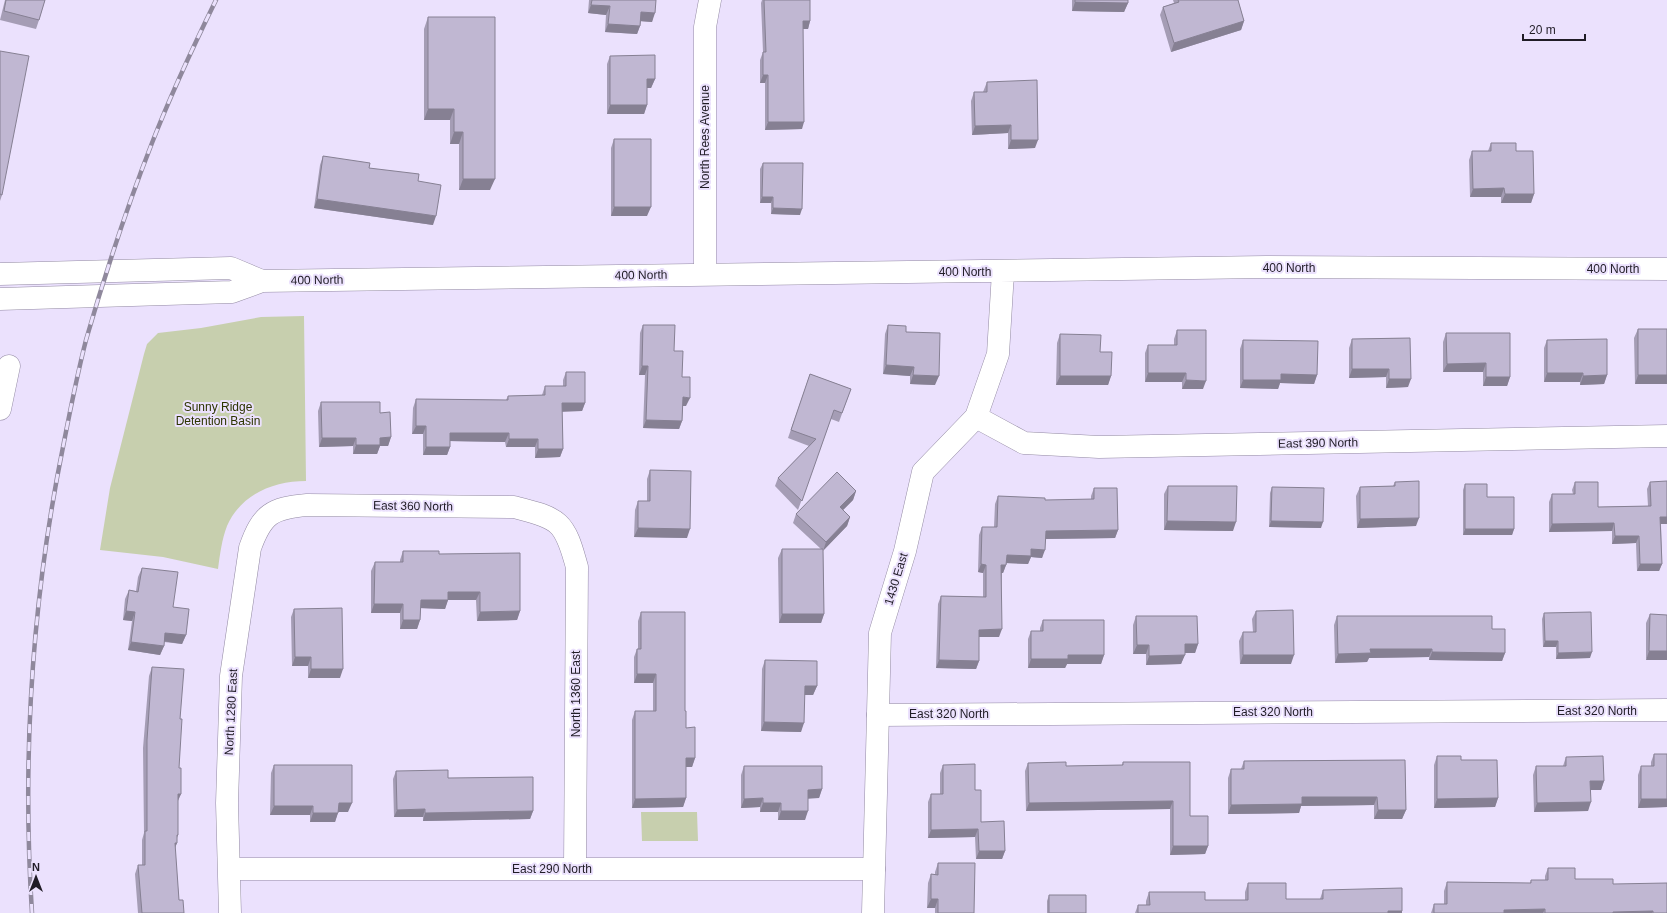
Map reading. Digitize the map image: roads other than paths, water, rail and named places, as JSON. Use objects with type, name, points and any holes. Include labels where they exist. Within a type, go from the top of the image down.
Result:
[{"type":"street","name":"North Rees Avenue","points":[[705,274],[706,27],[710,0]]},
{"type":"street","name":"400 North","points":[[0,274],[231,268],[262,281]]},
{"type":"street","name":"400 North","points":[[0,298],[232,292],[262,281],[705,274],[1266,268],[1667,269]]},
{"type":"street","name":"1430 East","points":[[874,913],[880,633],[905,551],[923,472],[976,417],[998,354],[1004,272]]},
{"type":"street","points":[[0,409],[9,366]]},
{"type":"street","name":"East 390 North","points":[[976,417],[1024,443],[1099,447],[1667,436]]},
{"type":"street","name":"East 360 North","points":[[266,517],[285,507],[307,505],[500,507],[514,508],[540,515],[558,524]]},
{"type":"street","name":"North 1280 East","points":[[230,913],[227,803],[231,676],[250,548],[257,529],[266,517]]},
{"type":"street","name":"North 1360 East","points":[[558,524],[570,543],[577,567],[575,869]]},
{"type":"street","name":"East 320 North","points":[[878,715],[1667,710]]},
{"type":"street","name":"East 290 North","points":[[229,869],[874,869]]},
{"type":"railway","points":[[32,913],[28,796],[32,679],[37,621],[52,505],[71,407],[86,340],[125,216],[167,107],[216,0]]},
{"type":"park label","name":"Sunny Ridge Detention Basin","points":[[218,414]]}]
